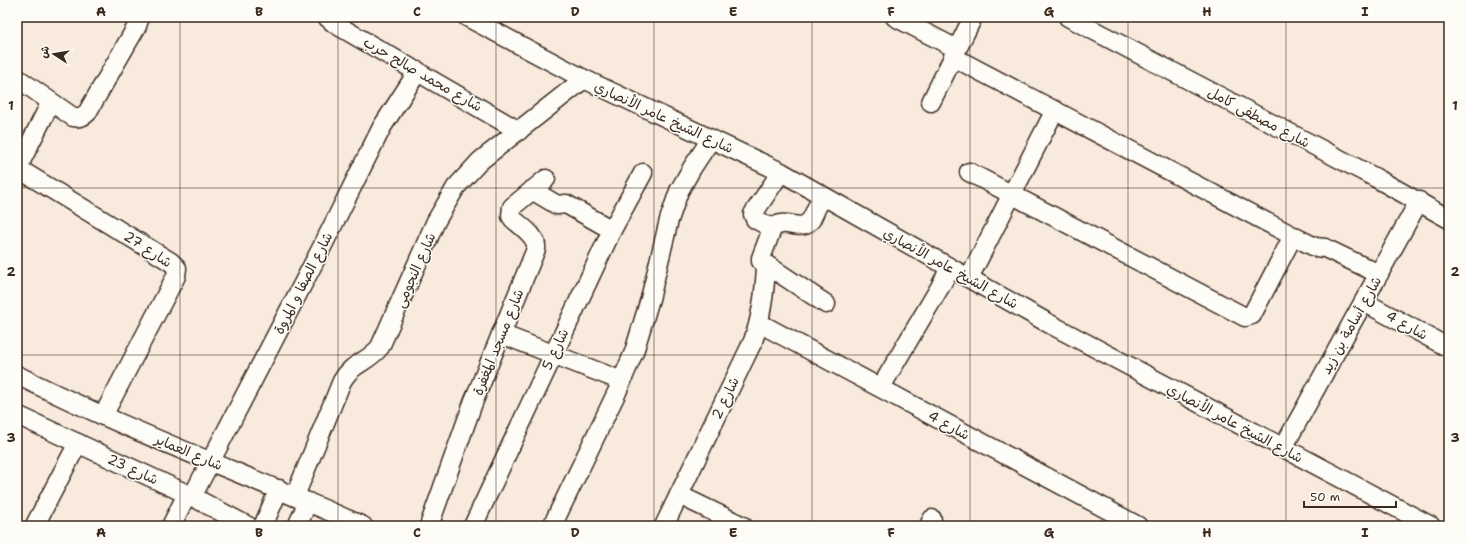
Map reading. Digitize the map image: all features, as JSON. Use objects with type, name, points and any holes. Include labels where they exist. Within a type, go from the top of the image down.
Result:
[{"type":"street","points":[[17,78],[72,117],[80,117],[87,113],[137,26],[140,17]]},
{"type":"street","name":"شارع محمد صالح حرب","points":[[327,17],[335,24],[519,131]]},
{"type":"street","name":"شارع الشيخ عامر الأنصاري","points":[[467,17],[584,79],[781,172],[1048,323],[1431,526]]},
{"type":"street","points":[[895,17],[1055,110],[1293,236],[1315,247],[1325,248],[1380,274]]},
{"type":"street","points":[[930,102],[973,17]]},
{"type":"street","name":"شارع مصطفى كامل","points":[[1068,17],[1419,201],[1449,219]]},
{"type":"street","name":"شارع الصفا و المروة","points":[[171,526],[211,462],[382,127],[418,71]]},
{"type":"street","name":"شارع النجومى","points":[[294,496],[342,381],[350,370],[369,358],[380,347],[436,221],[456,187],[480,161],[584,79]]},
{"type":"street","points":[[17,169],[51,102]]},
{"type":"street","points":[[968,278],[1055,110]]},
{"type":"street","points":[[552,526],[622,381],[634,352],[650,299],[669,220],[677,198],[692,168],[711,139]]},
{"type":"street","name":"شارع 27","points":[[17,169],[171,262],[177,268],[176,276],[103,416]]},
{"type":"street","points":[[781,172],[754,214],[755,219],[771,228],[781,224],[805,225],[811,220],[822,196]]},
{"type":"street","points":[[969,172],[1245,317],[1252,314],[1254,311],[1293,236]]},
{"type":"street","name":"شارع 5","points":[[473,526],[612,230],[643,173]]},
{"type":"street","name":"شارع مسجد المغفرة","points":[[429,526],[460,436],[537,245],[533,237],[513,220],[511,211],[512,207],[539,185],[557,205],[566,204],[612,230]]},
{"type":"street","name":"شارع أسامة بن زيد","points":[[1283,448],[1419,201]]},
{"type":"street","name":"شارع 2","points":[[664,526],[746,356],[759,323],[764,298],[766,265],[761,261],[761,258],[772,232],[771,228]]},
{"type":"street","points":[[766,265],[826,304]]},
{"type":"street","points":[[881,387],[950,268]]},
{"type":"street","name":"شارع 4","points":[[1364,302],[1449,348]]},
{"type":"street","name":"شارع 4","points":[[759,323],[1138,526]]},
{"type":"street","points":[[501,334],[622,381]]},
{"type":"street","name":"شارع العماير","points":[[17,375],[103,416],[294,496],[335,520],[363,526]]},
{"type":"street","name":"شارع 23","points":[[17,414],[189,496],[248,526]]},
{"type":"street","points":[[36,524],[78,443]]},
{"type":"street","points":[[679,495],[743,526]]},
{"type":"street","points":[[263,526],[294,496]]},
{"type":"street","points":[[294,496],[297,526]]}]
